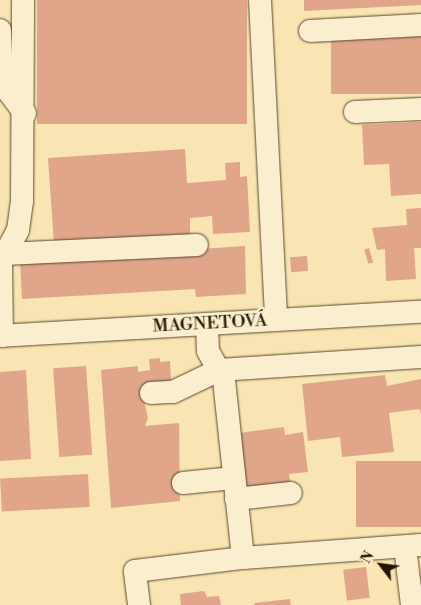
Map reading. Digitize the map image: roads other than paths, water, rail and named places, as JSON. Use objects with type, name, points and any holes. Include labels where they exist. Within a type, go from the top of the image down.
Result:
[{"type":"street","points":[[1,336],[5,254],[18,230],[22,202],[25,112],[23,0]]},
{"type":"street","points":[[260,0],[276,320]]},
{"type":"street","points":[[310,30],[421,25]]},
{"type":"street","points":[[0,30],[2,83],[25,112]]},
{"type":"street","points":[[355,112],[421,109]]},
{"type":"street","points":[[5,254],[197,245]]},
{"type":"street","name":"MAGNETOVÁ","points":[[1,336],[421,312]]},
{"type":"street","points":[[207,324],[208,350],[224,380],[243,558]]},
{"type":"street","points":[[152,393],[173,392],[219,370],[421,357]]},
{"type":"street","points":[[183,483],[291,493]]},
{"type":"street","points":[[139,605],[135,571],[243,558],[413,546],[412,605]]}]
